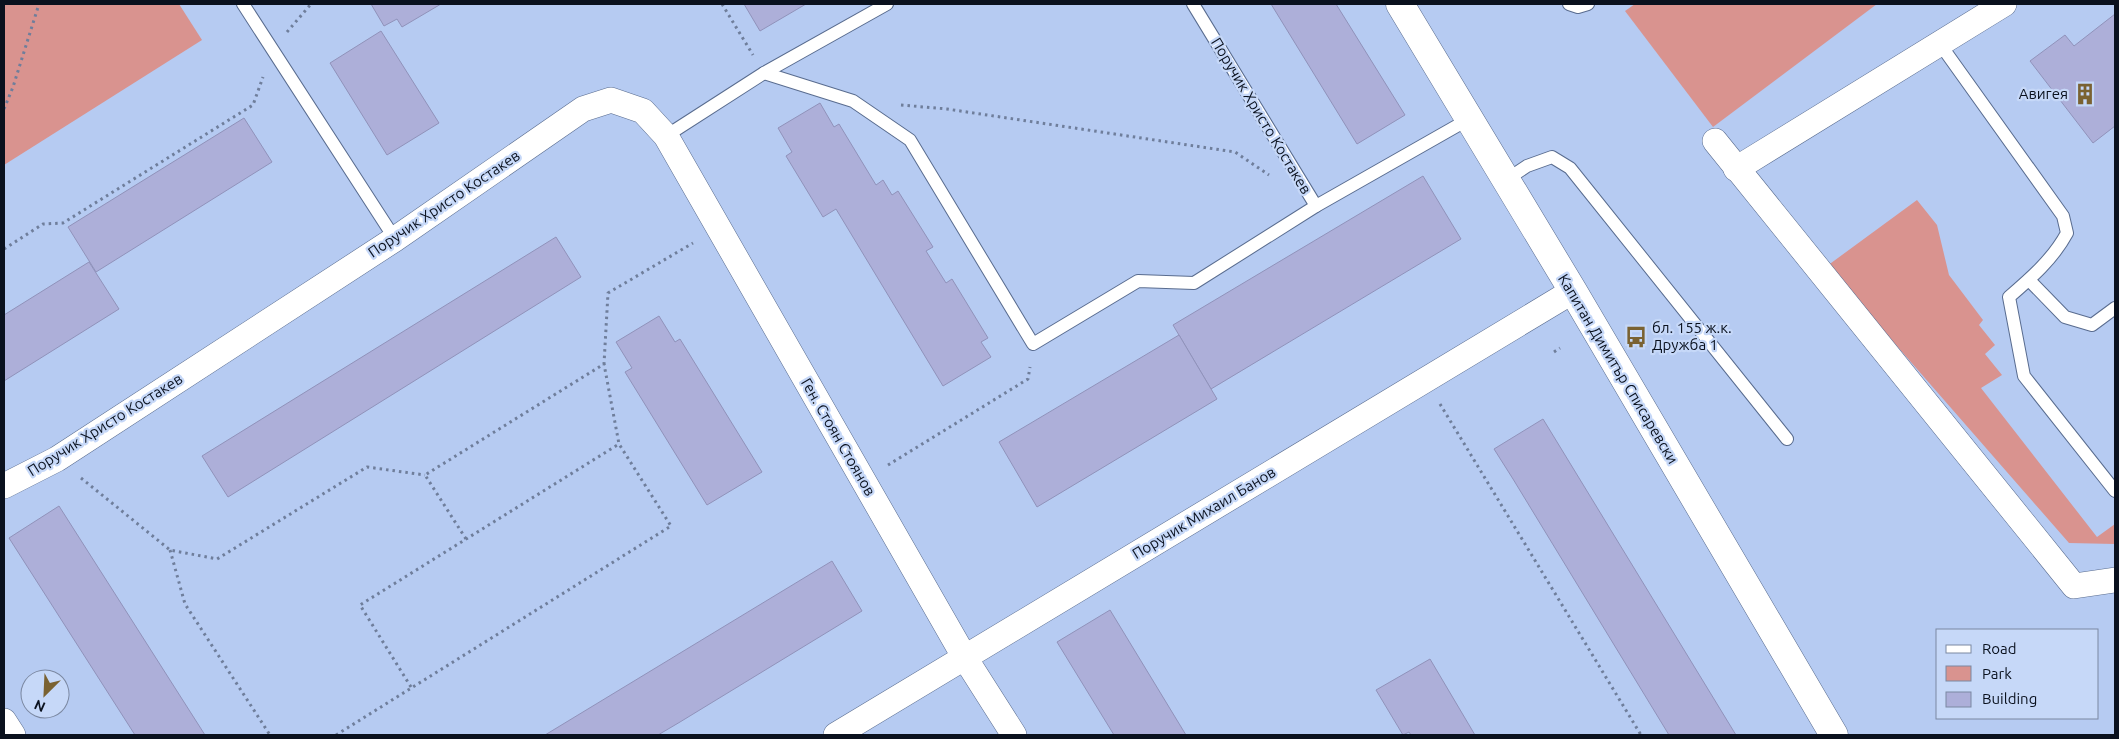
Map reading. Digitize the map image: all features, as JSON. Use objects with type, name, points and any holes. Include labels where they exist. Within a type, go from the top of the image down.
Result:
[{"type":"street","name":"Капитан Димитър Списаревски","points":[[1400,4],[1573,290],[1834,735]]},
{"type":"street","points":[[1736,169],[2004,4]]},
{"type":"street","name":"Поручик Христо Костакев","points":[[4,486],[57,459],[395,239],[583,108],[611,100],[643,111],[666,136]]},
{"type":"street","name":"Ген. Стоян Стоянов","points":[[666,136],[965,658],[1014,735]]},
{"type":"street","points":[[1715,141],[2074,586],[2115,580]]},
{"type":"street","name":"Поручик Михаил Банов","points":[[836,735],[1573,290]]},
{"type":"street","points":[[4,721],[13,735]]},
{"type":"lane","points":[[243,4],[395,239]]},
{"type":"lane","points":[[666,136],[764,73],[887,4]]},
{"type":"lane","name":"Поручик Христо Костакев","points":[[1193,4],[1316,206],[1468,119]]},
{"type":"lane","points":[[1569,4],[1578,7],[1588,4]]},
{"type":"lane","points":[[1940,44],[2062,216],[2067,233],[2058,250],[2029,280],[2009,297],[2024,376],[2115,491]]},
{"type":"lane","points":[[764,73],[853,101],[910,140],[1033,344],[1138,282],[1194,283],[1316,206]]},
{"type":"lane","points":[[1506,180],[1527,166],[1552,156],[1570,168],[1787,439]]},
{"type":"lane","points":[[2029,280],[2065,318],[2092,325],[2115,308]]},
{"type":"path","points":[[4,108],[14,86],[39,4]]},
{"type":"path","points":[[4,249],[43,224],[63,223],[253,105],[272,50],[310,4]]},
{"type":"path","points":[[722,4],[764,73]]},
{"type":"path","points":[[900,105],[947,108],[1235,152],[1276,179]]},
{"type":"path","points":[[336,735],[671,526],[620,444],[604,364],[608,293],[719,228]]},
{"type":"path","points":[[863,480],[1028,379],[1033,344]]},
{"type":"path","points":[[1554,352],[1560,348]]},
{"type":"path","points":[[57,459],[170,550],[217,559],[367,467],[425,475],[604,364]]},
{"type":"path","points":[[1425,380],[1641,735]]},
{"type":"path","points":[[411,687],[360,605],[620,444]]},
{"type":"path","points":[[425,475],[466,539]]},
{"type":"path","points":[[170,550],[185,604],[270,735]]},
{"type":"green space","points":[[4,4],[179,4],[202,40],[4,165]]},
{"type":"green space","points":[[1635,4],[1877,4],[1713,127],[1625,11]]},
{"type":"green space","points":[[1917,200],[1937,225],[1949,275],[1983,320],[1979,325],[1995,345],[1985,354],[2002,375],[1981,388],[2097,537],[2115,524],[2115,544],[2069,543],[1827,266]]},
{"type":"building","points":[[371,4],[441,4],[402,27],[397,19],[384,26]]},
{"type":"building","points":[[744,4],[806,4],[760,31]]},
{"type":"building","points":[[1271,4],[1336,4],[1405,115],[1357,144]]},
{"type":"building","name":"Авигея","points":[[2115,14],[2115,126],[2093,143],[2030,61],[2065,35],[2074,46]]},
{"type":"building","points":[[381,31],[439,123],[387,155],[330,63]]},
{"type":"building","points":[[820,103],[834,127],[839,124],[876,185],[883,180],[892,195],[898,191],[933,247],[926,251],[946,283],[952,279],[988,338],[981,342],[991,357],[943,386],[836,209],[823,217],[786,156],[792,152],[778,128]]},
{"type":"building","points":[[244,118],[272,162],[96,272],[68,227]]},
{"type":"building","points":[[1423,176],[1461,239],[1211,389],[1173,325]]},
{"type":"building","points":[[556,237],[581,277],[228,497],[202,456]]},
{"type":"building","points":[[89,262],[119,309],[4,381],[4,315]]},
{"type":"building","points":[[659,316],[675,342],[680,339],[762,472],[707,505],[625,372],[632,368],[616,342]]},
{"type":"building","points":[[1179,335],[1217,399],[1037,507],[999,442]]},
{"type":"building","points":[[1543,419],[1736,735],[1669,735],[1494,449]]},
{"type":"building","points":[[59,506],[205,735],[135,735],[9,538]]},
{"type":"building","points":[[832,561],[862,611],[680,722],[658,735],[545,735]]},
{"type":"building","points":[[1110,610],[1186,735],[1114,735],[1057,642]]},
{"type":"building","points":[[1430,659],[1475,735],[1411,735],[1409,732],[1403,735],[1376,690]]},
{"type":"place","name":"Авигея","points":[[2085,94]]},
{"type":"place","name":"бл. 155 ж.к. Дружба 1","points":[[1636,337]]}]
